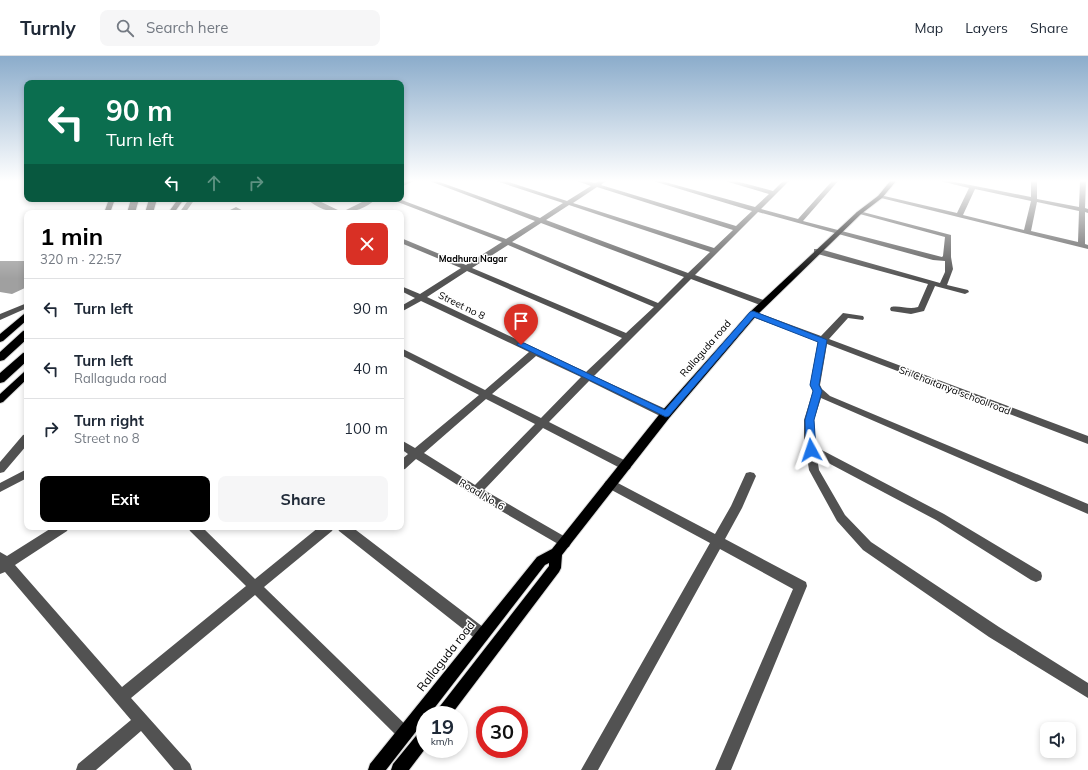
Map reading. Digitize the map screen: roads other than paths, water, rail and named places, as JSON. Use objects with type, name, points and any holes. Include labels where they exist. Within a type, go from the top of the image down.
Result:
[{"type":"highway","points":[[0,358],[24,336]]},
{"type":"highway","points":[[0,379],[24,358]]},
{"type":"main road","name":"Rallaguda road","points":[[376,770],[406,734],[541,561],[561,548],[666,414],[763,303],[859,213]]},
{"type":"main road","points":[[0,339],[24,319]]},
{"type":"main road","points":[[0,400],[24,377]]},
{"type":"main road","points":[[449,706],[555,568],[561,548]]},
{"type":"main road","points":[[541,561],[555,568]]},
{"type":"main road","points":[[399,770],[416,748]]},
{"type":"street","points":[[431,213],[507,242],[659,306]]},
{"type":"street","points":[[522,213],[763,303]]},
{"type":"street","points":[[404,308],[551,213]]},
{"type":"street","points":[[599,213],[715,251]]},
{"type":"street","points":[[689,213],[738,229]]},
{"type":"street","points":[[476,491],[542,422],[753,213]]},
{"type":"street","points":[[768,213],[936,258],[942,259],[947,257]]},
{"type":"street","points":[[799,222],[807,213]]},
{"type":"street","points":[[860,213],[950,236],[947,257],[950,266],[949,273],[942,286]]},
{"type":"street","points":[[948,213],[1084,246],[1085,213]]},
{"type":"street","points":[[1027,233],[1031,213]]},
{"type":"street","points":[[404,241],[628,337]]},
{"type":"street","points":[[818,252],[965,292]]},
{"type":"street","points":[[894,309],[911,312],[920,309],[933,283]]},
{"type":"street","name":"Street no 8","points":[[404,289],[666,414]]},
{"type":"street","points":[[0,317],[24,306]]},
{"type":"street","name":"Sri Chaitanya school road","points":[[753,314],[1088,440]]},
{"type":"street","points":[[860,318],[846,315],[823,340],[815,385],[818,391],[827,398],[1088,509]]},
{"type":"street","points":[[404,352],[626,466]]},
{"type":"street","points":[[404,463],[535,352]]},
{"type":"street","points":[[818,391],[809,420],[814,470],[825,493],[841,518],[867,546],[994,632],[1088,691]]},
{"type":"street","points":[[0,469],[24,441]]},
{"type":"street","name":"Road No. 6","points":[[404,446],[476,491],[561,548]]},
{"type":"street","points":[[811,450],[940,517],[1036,576]]},
{"type":"street","points":[[0,488],[24,475]]},
{"type":"street","points":[[589,770],[718,541],[736,508],[750,476]]},
{"type":"street","points":[[610,484],[801,586],[723,770]]},
{"type":"street","points":[[58,530],[2,563],[184,770]]},
{"type":"street","points":[[197,530],[406,734]]},
{"type":"street","points":[[121,697],[324,530]]},
{"type":"street","points":[[347,530],[482,635]]},
{"type":"street","points":[[84,770],[141,720]]},
{"type":"district","name":"Madhura Nagar","points":[[473,259]]}]
